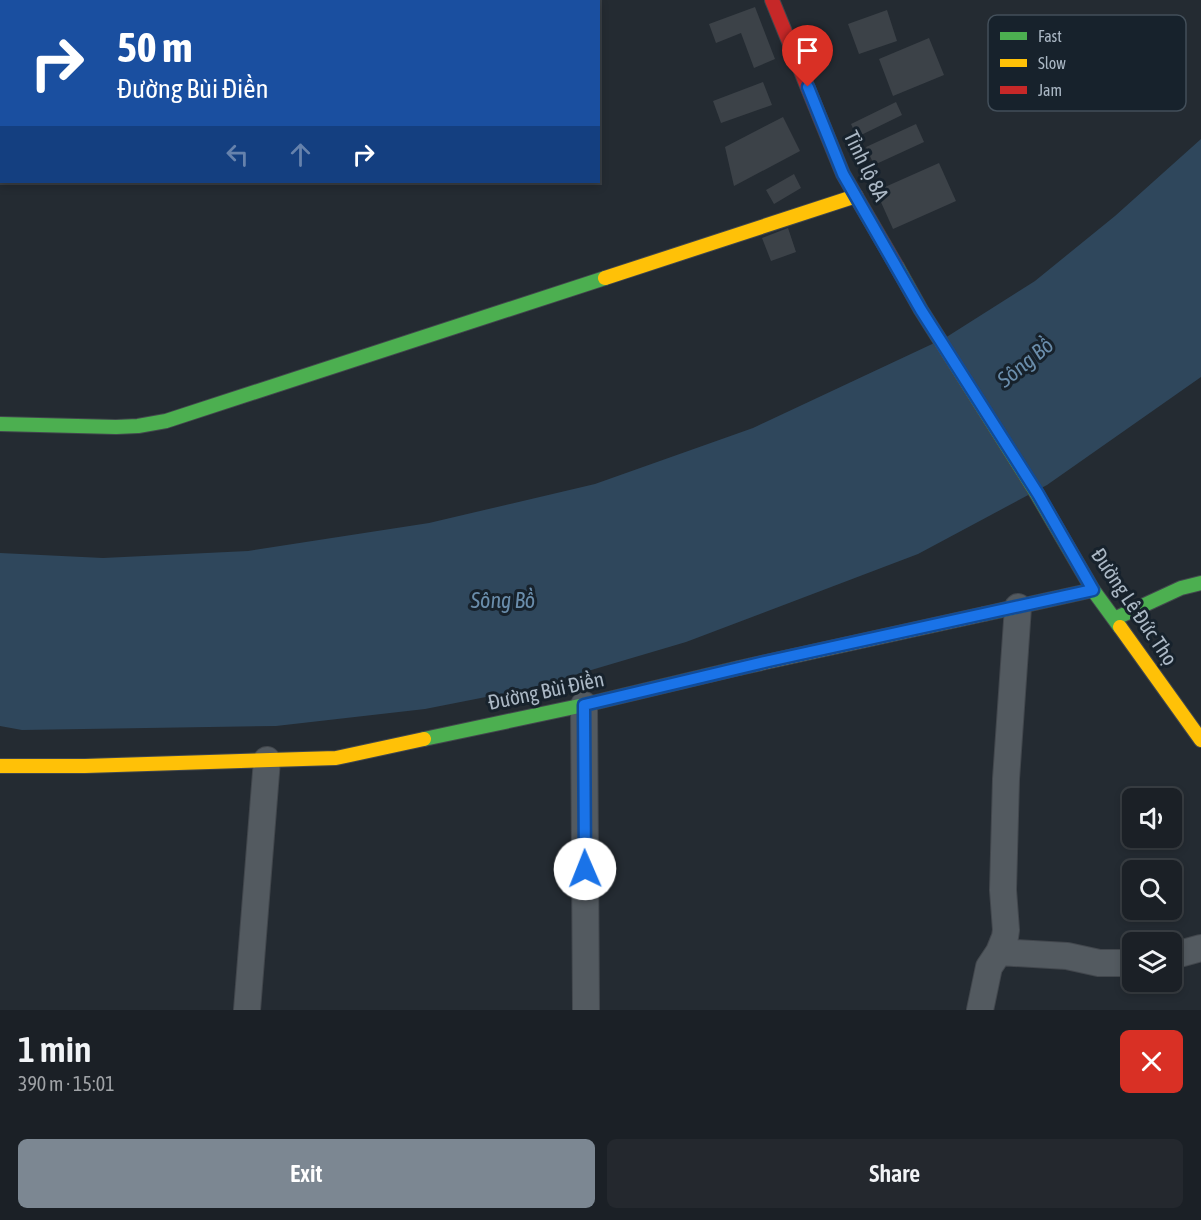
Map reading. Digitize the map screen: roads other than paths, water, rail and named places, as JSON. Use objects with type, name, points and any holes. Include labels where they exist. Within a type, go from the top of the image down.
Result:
[{"type":"street","name":"Tỉnh lộ 8A","points":[[772,0],[843,174],[921,310],[1038,494]]},
{"type":"street","points":[[0,424],[116,427],[166,421],[856,196]]},
{"type":"street","name":"Đường Lê Đức Thọ","points":[[1038,494],[1093,590],[1201,740]]},
{"type":"street","points":[[1114,619],[1180,588],[1201,583]]},
{"type":"street","name":"Đường Bùi Điền","points":[[0,766],[85,766],[336,758],[584,705],[769,661],[1093,590]]},
{"type":"street","points":[[980,1010],[989,967],[999,952],[1006,930],[1003,890],[1006,779],[1018,607]]},
{"type":"street","points":[[584,705],[586,1010]]},
{"type":"street","points":[[247,1010],[267,760]]},
{"type":"street","points":[[1182,953],[1201,948]]},
{"type":"street","points":[[999,952],[1067,956],[1099,963],[1122,963]]},
{"type":"water","name":"Sông Bồ","points":[[1201,139],[1201,377],[1047,485],[918,554],[686,642],[527,689],[425,709],[276,726],[22,730],[0,726],[0,553],[103,558],[248,551],[429,523],[595,484],[753,428],[945,338],[1035,281],[1115,216]]}]
